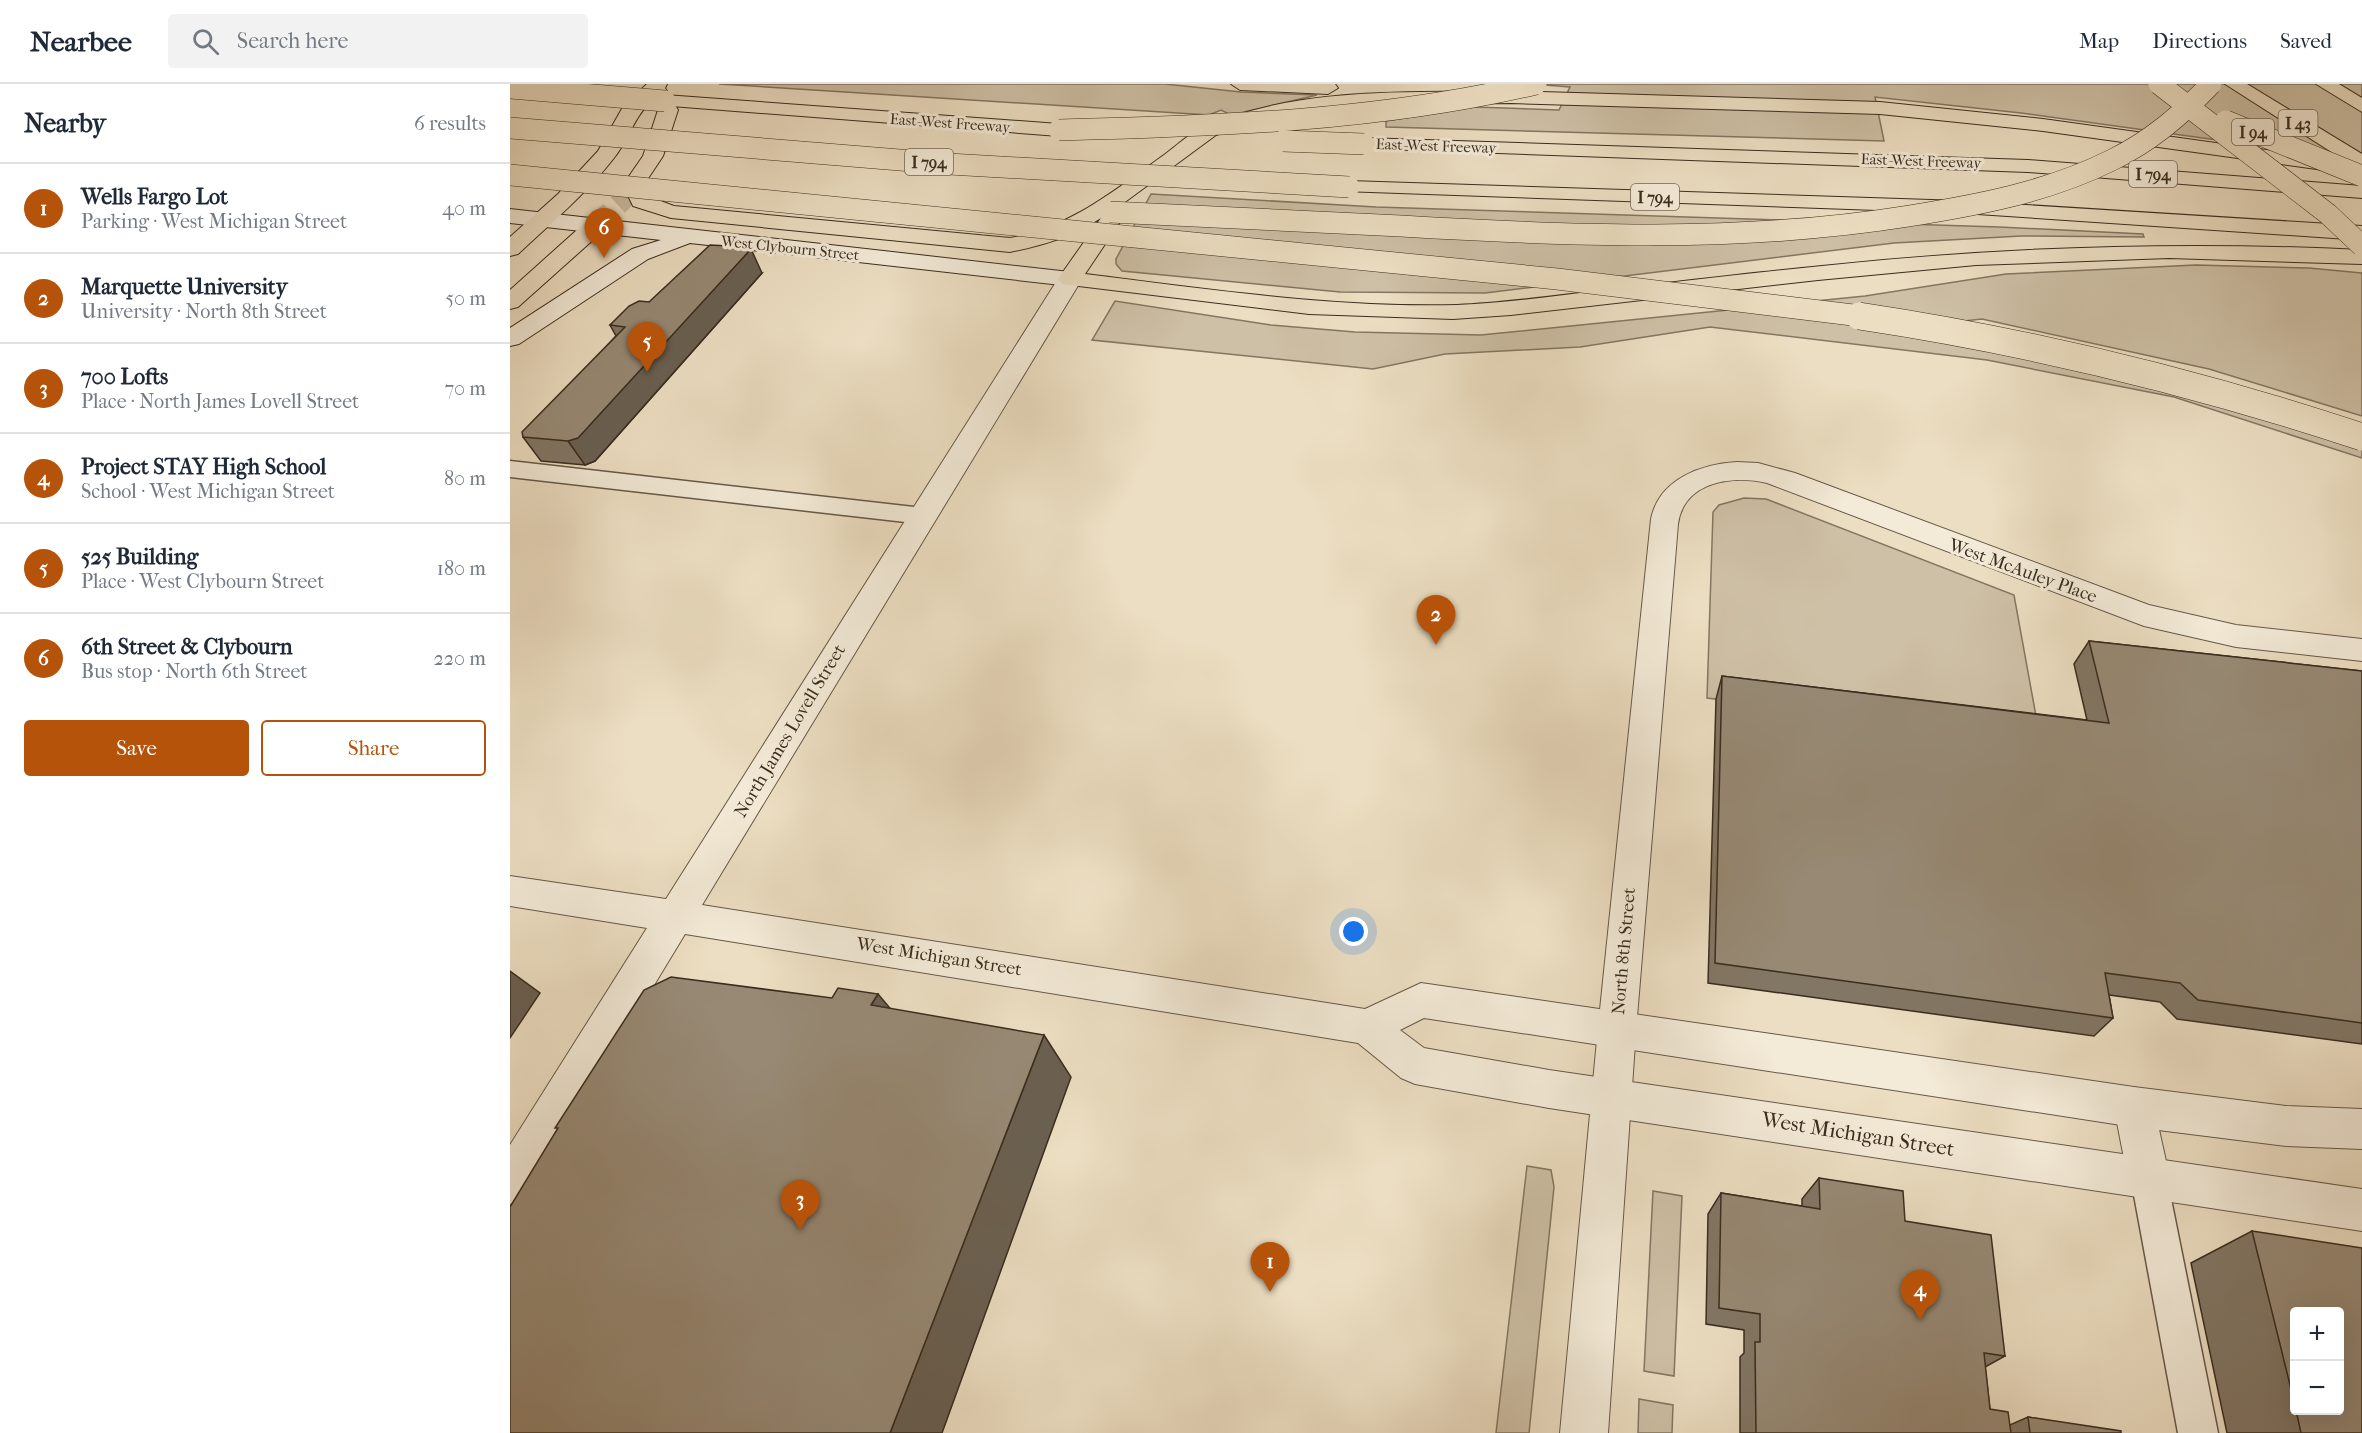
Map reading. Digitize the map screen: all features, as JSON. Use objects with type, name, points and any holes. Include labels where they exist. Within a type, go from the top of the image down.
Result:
[{"type":"main road","points":[[1242,84],[1456,92],[1511,97]]},
{"type":"main road","points":[[1059,130],[1281,124],[1385,114],[1465,101],[1536,84]]},
{"type":"main road","name":"I 94","points":[[2146,84],[2203,111],[2362,176]]},
{"type":"main road","points":[[2159,84],[2328,214],[2362,246]]},
{"type":"main road","points":[[739,194],[1558,235],[1659,236],[1782,233],[1848,227],[1912,217],[2020,194],[2076,174],[2127,152],[2161,132],[2211,84]]},
{"type":"main road","name":"I 43","points":[[2234,84],[2362,163]]},
{"type":"main road","name":"I 43","points":[[2325,84],[2362,106]]},
{"type":"main road","points":[[510,249],[543,220],[607,154],[631,109],[656,86],[668,110],[652,156],[634,185],[641,201],[671,212],[1010,245],[1041,239],[1069,229],[1132,188],[1209,131],[1253,116],[1341,102],[1511,97],[1880,108],[2023,123],[2362,170]]},
{"type":"main road","name":"East-West Freeway","points":[[510,88],[1059,130],[1365,144],[1943,162],[2155,174],[2362,192]]},
{"type":"main road","name":"I 794","points":[[510,128],[949,164],[1349,188],[1962,207],[2362,233]]},
{"type":"main road","points":[[510,175],[739,194],[1604,284],[1851,315],[2081,356],[2269,405],[2362,437]]},
{"type":"main road","points":[[1132,188],[1070,279],[1338,309],[1454,312],[1560,304],[1861,268],[1992,258],[2180,251],[2362,257]]},
{"type":"main road","points":[[510,302],[595,226]]},
{"type":"street","name":"West Clybourn Street","points":[[510,216],[1070,279]]},
{"type":"street","points":[[510,339],[647,250],[695,237]]},
{"type":"street","name":"North James Lovell Street","points":[[510,1183],[1070,279]]},
{"type":"street","name":"West McAuley Place","points":[[1693,481],[1712,474],[1748,470],[1785,479],[2144,615],[2236,636],[2362,650]]},
{"type":"street","name":"North 8th Street","points":[[1584,1433],[1617,1029],[1667,509],[1680,490],[1693,481]]},
{"type":"street","name":"West Michigan Street","points":[[510,891],[1123,986],[1367,1027],[1415,1065],[1549,1089],[2362,1210]]},
{"type":"street","points":[[1367,1027],[1421,1000],[2134,1107],[2286,1126],[2362,1129]]},
{"type":"street","points":[[2134,1107],[2149,1179]]},
{"type":"lane","points":[[1484,84],[1511,97]]},
{"type":"lane","points":[[510,470],[923,516]]},
{"type":"lane","points":[[2149,1179],[2198,1433]]},
{"type":"shaded area","points":[[719,84],[1165,84],[1241,92],[1317,95],[1231,115],[1221,110],[1209,115]]},
{"type":"shaded area","points":[[1532,84],[2362,84],[2362,160],[2021,113],[1875,97],[1884,141],[1386,127],[1386,121],[1475,107],[1559,110],[1570,87]]},
{"type":"shaded area","points":[[1151,194],[1376,207],[1999,227],[2143,234],[2144,237],[2021,236],[1894,243],[1485,293],[1340,292],[1122,271],[1116,264],[1116,259]]},
{"type":"shaded area","points":[[2196,265],[2309,268],[2362,273],[2362,416],[2209,369],[1982,319],[1881,330],[2059,361],[2362,447],[2362,458],[2174,397],[1987,360],[1710,327],[1580,347],[1445,354],[1373,369],[1092,340],[1115,301],[1271,325],[1355,332],[1481,335],[1865,296],[2006,274]]},
{"type":"shaded area","points":[[1744,498],[1766,499],[2014,595],[2040,738],[1707,698],[1713,512],[1719,505]]},
{"type":"shaded area","points":[[1527,1166],[1551,1170],[1554,1187],[1529,1433],[1496,1433]]},
{"type":"shaded area","points":[[1653,1191],[1682,1196],[1674,1376],[1644,1371]]},
{"type":"shaded area","points":[[1639,1399],[1673,1405],[1672,1433],[1638,1433]]},
{"type":"building","points":[[710,245],[751,249],[578,438],[568,441],[523,437],[522,432],[625,327],[610,325],[629,306],[639,301],[649,302]]},
{"type":"building","points":[[2089,641],[2362,671],[2362,1023],[2198,1000],[2180,983],[2105,973],[2113,1018],[1715,963],[1722,676],[2109,723]]},
{"type":"building","points":[[671,977],[832,998],[838,988],[878,994],[871,1005],[1044,1035],[890,1433],[510,1433],[510,1207],[558,1128],[555,1128],[644,990]]},
{"type":"building","points":[[1819,1178],[1903,1191],[1905,1221],[1991,1235],[2005,1356],[1984,1353],[1990,1409],[2008,1412],[2011,1433],[1756,1433],[1755,1342],[1760,1342],[1760,1314],[1719,1308],[1721,1193],[1820,1209]]},
{"type":"building","points":[[2252,1231],[2362,1248],[2362,1433],[2301,1433],[2297,1415],[2344,1415],[2344,1307],[2290,1307],[2290,1385]]},
{"type":"building","points":[[2028,1417],[2121,1431],[2121,1433],[2030,1433]]},
{"type":"tunnel","points":[[595,226],[621,202],[634,185]]},
{"type":"place","name":"6th Street & Clybourn","points":[[604,258]]},
{"type":"place","name":"525 Building","points":[[647,372]]},
{"type":"place","name":"Marquette University","points":[[1436,645]]},
{"type":"place","name":"700 Lofts","points":[[800,1230]]},
{"type":"place","name":"Wells Fargo Lot","points":[[1270,1292]]},
{"type":"place","name":"Project STAY High School","points":[[1920,1320]]}]
